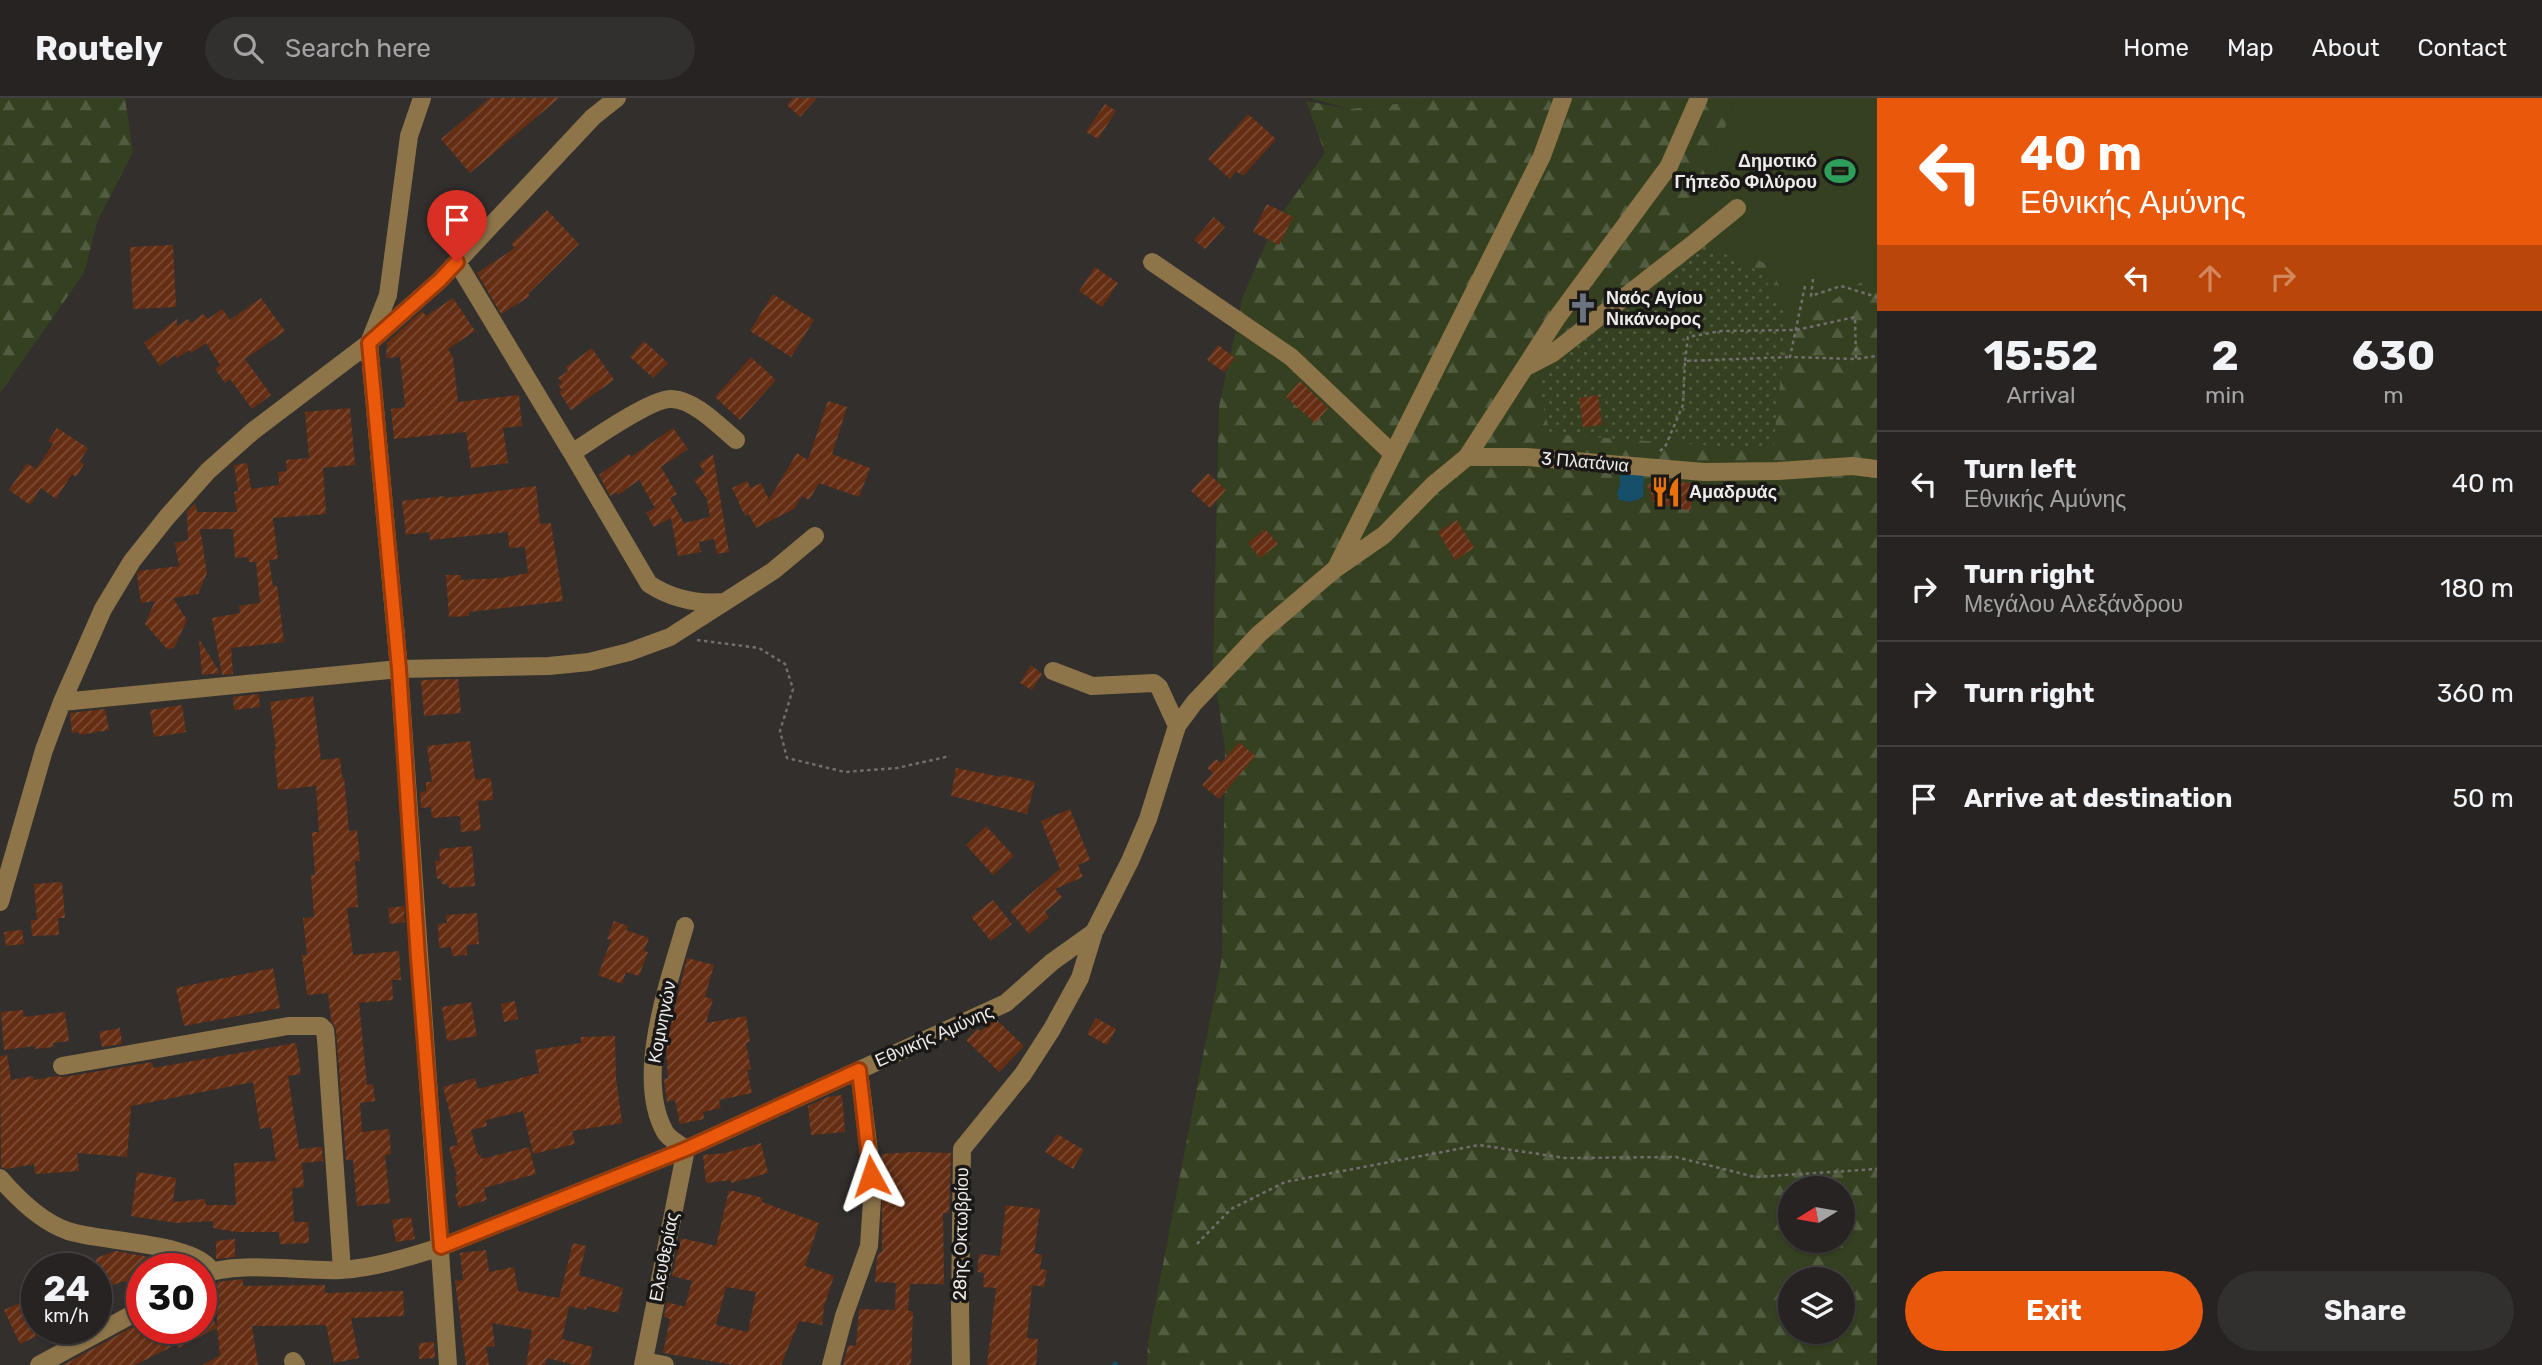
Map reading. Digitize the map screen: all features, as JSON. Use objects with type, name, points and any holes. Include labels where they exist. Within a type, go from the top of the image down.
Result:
[{"type":"street","points":[[422,98],[409,136],[388,295],[369,343],[399,669],[449,1365]]},
{"type":"street","points":[[0,902],[44,750],[62,702],[103,609],[132,561],[208,471],[253,431],[369,343],[440,280],[593,117],[617,98]]},
{"type":"street","points":[[1335,569],[1542,156],[1563,98]]},
{"type":"street","points":[[1053,671],[1092,686],[1111,687],[1154,682],[1159,687],[1177,726],[1194,703],[1259,634],[1335,569],[1384,535],[1433,485],[1467,457],[1556,319],[1669,166],[1699,98]]},
{"type":"street","points":[[1528,366],[1553,353],[1737,208]]},
{"type":"street","points":[[457,262],[649,584],[665,594],[703,603],[727,601]]},
{"type":"street","points":[[1152,262],[1290,357],[1392,453]]},
{"type":"street","points":[[572,453],[645,407],[673,398],[700,410],[736,440]]},
{"type":"street","name":"3 Πλατάνια","points":[[1467,457],[1527,457],[1704,472],[1852,466],[1877,469]]},
{"type":"street","points":[[62,702],[399,669],[550,666],[589,662],[629,652],[670,637],[773,571],[815,536]]},
{"type":"street","name":"28ης Οκτωβρίου","points":[[961,1365],[962,1149],[1023,1074],[1080,978],[1094,932],[1148,819],[1177,726]]},
{"type":"street","name":"Κομνηνών","points":[[685,926],[661,1013],[652,1077],[658,1113],[666,1134],[686,1149]]},
{"type":"street","name":"Εθνικής Αμύνης","points":[[217,1272],[245,1269],[342,1270],[408,1257],[441,1247],[686,1149],[1006,1003],[1052,962],[1094,932]]},
{"type":"street","points":[[62,1066],[288,1027],[321,1026],[326,1040],[342,1270]]},
{"type":"street","points":[[831,1365],[844,1316],[869,1246],[872,1200],[859,1070]]},
{"type":"street","name":"Ελευθερίας","points":[[643,1363],[686,1149]]},
{"type":"street","points":[[0,1178],[32,1209],[60,1228],[182,1253]]},
{"type":"street","points":[[40,1365],[126,1318]]},
{"type":"street","points":[[643,1363],[665,1365]]},
{"type":"path","points":[[1813,279],[1811,296],[1841,286],[1877,297]]},
{"type":"path","points":[[1790,357],[1805,286]]},
{"type":"path","points":[[1642,467],[1665,447],[1683,405],[1688,337],[1721,331],[1796,330],[1855,317],[1856,359]]},
{"type":"path","points":[[1685,361],[1790,357],[1856,359],[1877,356]]},
{"type":"path","points":[[670,637],[759,648],[785,664],[793,689],[780,731],[788,758],[845,772],[897,768],[950,757]]},
{"type":"path","points":[[1197,1244],[1231,1209],[1285,1182],[1479,1145],[1564,1158],[1676,1157],[1755,1177],[1877,1169]]},
{"type":"green space","points":[[0,98],[125,98],[133,152],[98,220],[84,273],[0,393]]},
{"type":"green space","points":[[1310,98],[1429,98],[1423,101],[1350,109]]},
{"type":"green space","points":[[1429,98],[1734,98],[1728,121],[1686,216],[1716,241],[1767,264],[1795,314],[1812,314],[1877,272],[1877,1365],[1147,1365],[1148,1342],[1222,957],[1225,749],[1213,666],[1219,407],[1243,296],[1275,223],[1325,153],[1306,101],[1350,109],[1423,101]]},
{"type":"green space","points":[[1734,98],[1877,98],[1877,272],[1812,314],[1794,314],[1767,264],[1716,241],[1686,216],[1728,121]]},
{"type":"green space","points":[[1707,245],[1761,272],[1787,318],[1773,450],[1550,434],[1536,377]]},
{"type":"water","points":[[1620,471],[1640,473],[1644,477],[1643,497],[1631,502],[1619,500],[1617,493]]},
{"type":"building","points":[[490,98],[559,98],[470,173],[441,139]]},
{"type":"building","points":[[793,98],[817,98],[800,117],[787,105]]},
{"type":"building","points":[[1105,104],[1116,111],[1098,139],[1086,132]]},
{"type":"building","points":[[1248,114],[1276,139],[1243,176],[1236,171],[1230,179],[1208,159]]},
{"type":"building","points":[[1267,204],[1293,217],[1279,245],[1253,232]]},
{"type":"building","points":[[547,210],[579,244],[528,294],[530,296],[501,314],[477,273],[515,248],[511,244]]},
{"type":"building","points":[[1214,217],[1225,227],[1205,249],[1194,240]]},
{"type":"building","points":[[173,245],[176,307],[133,309],[130,247]]},
{"type":"building","points":[[1095,267],[1118,283],[1102,307],[1079,291]]},
{"type":"building","points":[[773,294],[814,320],[791,357],[750,331]]},
{"type":"building","points":[[261,298],[285,331],[245,359],[271,395],[252,409],[230,379],[225,383],[215,369],[220,365],[206,343],[191,353],[189,350],[177,358],[175,355],[160,366],[144,343],[177,319],[177,326],[188,319],[191,323],[203,314],[208,319],[222,309],[230,320]]},
{"type":"building","points":[[453,298],[475,331],[448,349],[453,357],[458,402],[519,395],[522,426],[503,428],[508,463],[471,468],[466,432],[394,439],[391,409],[405,407],[400,357],[386,358],[387,343],[422,311],[426,316]]},
{"type":"building","points":[[644,341],[668,363],[653,378],[630,357]]},
{"type":"building","points":[[1218,345],[1235,358],[1224,372],[1207,360]]},
{"type":"building","points":[[592,348],[614,380],[571,410],[559,392],[562,390],[558,385],[562,382],[558,378],[568,371],[566,367]]},
{"type":"building","points":[[751,357],[776,380],[740,420],[715,397]]},
{"type":"building","points":[[1300,381],[1328,408],[1315,423],[1286,397]]},
{"type":"building","points":[[1598,395],[1602,425],[1583,427],[1579,398]]},
{"type":"building","points":[[828,401],[847,407],[832,454],[870,468],[859,497],[819,483],[809,500],[802,496],[794,509],[756,528],[749,514],[745,516],[732,488],[747,481],[751,488],[761,483],[769,500],[797,453],[808,460]]},
{"type":"building","points":[[350,408],[355,465],[323,468],[326,514],[273,518],[278,559],[269,560],[273,586],[277,586],[284,642],[231,648],[233,674],[222,675],[212,618],[240,613],[239,606],[260,603],[256,562],[249,562],[248,557],[235,558],[233,529],[200,529],[207,573],[198,594],[173,598],[187,620],[174,648],[167,649],[145,624],[155,601],[141,603],[137,574],[139,571],[179,566],[175,543],[188,540],[187,511],[195,503],[197,512],[237,512],[234,492],[238,491],[234,465],[247,463],[251,489],[279,485],[278,472],[287,471],[286,460],[309,458],[305,412]]},
{"type":"building","points":[[57,428],[88,448],[80,461],[84,464],[76,477],[72,474],[56,499],[41,488],[30,505],[9,490],[27,463],[36,469],[53,444],[48,441]]},
{"type":"building","points":[[673,428],[688,449],[661,467],[677,494],[670,498],[684,523],[710,517],[707,499],[694,480],[705,473],[699,464],[713,454],[729,552],[717,554],[714,539],[699,542],[701,552],[678,556],[671,518],[654,527],[646,513],[655,508],[639,480],[618,495],[616,492],[610,496],[599,475]]},
{"type":"building","points":[[1208,473],[1226,490],[1210,508],[1191,491]]},
{"type":"building","points":[[1654,479],[1697,484],[1690,511],[1651,501],[1652,495],[1647,486]]},
{"type":"building","points":[[536,486],[540,524],[551,523],[563,601],[469,612],[469,616],[449,617],[446,575],[461,575],[461,580],[501,578],[528,573],[525,547],[509,548],[508,532],[430,540],[429,532],[406,535],[402,501]]},
{"type":"building","points":[[1457,520],[1474,548],[1455,560],[1438,532]]},
{"type":"building","points":[[1265,529],[1278,544],[1260,558],[1248,543]]},
{"type":"building","points":[[199,639],[220,673],[202,675]]},
{"type":"building","points":[[1031,665],[1042,674],[1032,690],[1020,683]]},
{"type":"building","points":[[458,679],[461,713],[424,716],[421,680]]},
{"type":"building","points":[[259,694],[260,707],[234,710],[233,697]]},
{"type":"building","points":[[313,696],[321,760],[340,758],[349,831],[357,830],[360,861],[355,861],[358,907],[347,908],[353,955],[399,951],[401,980],[392,980],[393,1000],[359,1003],[367,1085],[373,1084],[375,1101],[360,1103],[362,1132],[389,1129],[391,1154],[385,1155],[390,1203],[357,1206],[353,1160],[346,1160],[336,1029],[331,1020],[328,993],[307,995],[302,955],[307,955],[303,918],[314,917],[312,832],[319,832],[316,786],[278,790],[270,702]]},
{"type":"building","points":[[182,705],[186,732],[154,737],[150,710]]},
{"type":"building","points":[[105,709],[109,730],[80,735],[79,732],[72,733],[70,713]]},
{"type":"building","points":[[470,741],[475,779],[491,778],[493,800],[478,801],[481,830],[461,832],[460,816],[432,818],[431,807],[421,808],[420,792],[426,791],[426,782],[432,782],[427,746]]},
{"type":"building","points":[[1239,742],[1255,756],[1219,799],[1202,785],[1213,773],[1207,768],[1216,759],[1221,763]]},
{"type":"building","points":[[956,768],[1035,782],[1027,814],[951,796]]},
{"type":"building","points":[[1070,809],[1090,860],[1078,865],[1083,877],[1055,889],[1062,897],[1045,912],[1049,917],[1029,934],[1010,911],[1060,869],[1041,821]]},
{"type":"building","points":[[986,826],[1014,856],[993,875],[966,845]]},
{"type":"building","points":[[472,846],[475,886],[449,888],[448,884],[442,884],[441,879],[437,879],[435,861],[440,861],[439,849]]},
{"type":"building","points":[[62,882],[65,918],[58,918],[59,935],[32,936],[31,920],[37,920],[34,884]]},
{"type":"building","points":[[993,900],[1012,924],[991,941],[971,917]]},
{"type":"building","points":[[404,906],[405,922],[390,924],[388,908]]},
{"type":"building","points":[[477,913],[479,944],[467,945],[467,955],[452,956],[451,947],[439,948],[438,924],[447,923],[446,915]]},
{"type":"building","points":[[614,921],[628,926],[626,930],[649,938],[644,951],[648,952],[639,976],[626,972],[622,984],[598,975],[611,940],[607,939]]},
{"type":"building","points":[[22,930],[24,944],[6,946],[4,932]]},
{"type":"building","points":[[687,958],[714,965],[705,997],[713,999],[706,1023],[746,1016],[750,1042],[746,1043],[751,1069],[747,1070],[752,1093],[719,1100],[721,1108],[703,1112],[704,1119],[680,1124],[675,1100],[667,1102],[664,1079],[668,1078],[666,1047],[669,1031]]},
{"type":"building","points":[[273,968],[280,1008],[184,1026],[176,988]]},
{"type":"building","points":[[515,1001],[518,1019],[504,1022],[501,1004]]},
{"type":"building","points":[[471,1002],[477,1036],[447,1041],[442,1007]]},
{"type":"building","points":[[23,1010],[24,1017],[65,1012],[69,1041],[53,1043],[54,1047],[35,1049],[35,1046],[4,1050],[1,1012]]},
{"type":"building","points":[[1096,1018],[1116,1029],[1107,1045],[1087,1034]]},
{"type":"building","points":[[997,1020],[1024,1046],[999,1072],[966,1040],[977,1029],[981,1031]]},
{"type":"building","points":[[120,1028],[122,1044],[102,1047],[99,1032]]},
{"type":"building","points":[[615,1036],[616,1078],[622,1123],[572,1131],[575,1144],[533,1154],[523,1111],[486,1120],[487,1126],[471,1130],[478,1155],[481,1155],[482,1159],[529,1147],[536,1174],[484,1188],[487,1200],[459,1208],[455,1194],[458,1193],[457,1176],[449,1147],[458,1145],[443,1087],[475,1078],[478,1089],[539,1073],[535,1050],[581,1043],[581,1037]]},
{"type":"building","points":[[296,1043],[301,1074],[288,1076],[299,1149],[322,1147],[323,1161],[302,1163],[304,1187],[292,1188],[294,1222],[308,1222],[309,1243],[280,1244],[279,1232],[236,1232],[213,1228],[213,1221],[177,1223],[131,1216],[137,1172],[176,1178],[173,1202],[205,1199],[206,1205],[236,1205],[234,1163],[276,1161],[271,1127],[260,1129],[253,1082],[131,1106],[127,1157],[77,1153],[79,1171],[35,1174],[34,1164],[6,1169],[1,1167],[0,1056],[7,1055],[11,1080],[33,1076],[34,1080],[152,1062],[153,1068]]},
{"type":"building","points":[[842,1095],[845,1132],[811,1135],[808,1106],[828,1097]]},
{"type":"building","points":[[1057,1134],[1084,1150],[1073,1169],[1045,1152]]},
{"type":"building","points":[[761,1143],[768,1173],[731,1183],[731,1180],[706,1183],[703,1155],[725,1153]]},
{"type":"building","points":[[951,1153],[949,1213],[943,1213],[944,1284],[910,1284],[908,1311],[913,1311],[911,1365],[843,1365],[848,1345],[856,1346],[859,1309],[895,1310],[896,1283],[875,1282],[877,1258],[879,1252],[882,1252],[882,1154]]},
{"type":"building","points":[[729,1190],[763,1198],[762,1202],[819,1223],[805,1266],[834,1276],[824,1306],[822,1325],[799,1321],[781,1365],[734,1365],[663,1353],[670,1319],[664,1317],[667,1302],[685,1307],[692,1281],[672,1276],[681,1238],[716,1246]],"holes":[[[726,1287],[756,1292],[748,1332],[716,1325]]]},
{"type":"building","points":[[1006,1205],[1040,1209],[1034,1253],[1042,1255],[1040,1269],[1047,1270],[1044,1287],[1032,1285],[1027,1338],[1038,1339],[1036,1365],[987,1365],[996,1288],[983,1287],[984,1273],[977,1272],[979,1254],[1000,1256]]},
{"type":"building","points":[[411,1217],[415,1239],[396,1242],[392,1220]]},
{"type":"building","points":[[235,1239],[235,1257],[217,1259],[216,1241]]},
{"type":"building","points":[[573,1243],[586,1246],[579,1275],[623,1288],[618,1313],[587,1306],[586,1310],[569,1306],[562,1339],[593,1347],[589,1365],[575,1365],[547,1358],[545,1365],[526,1365],[532,1330],[492,1323],[495,1346],[486,1347],[489,1365],[466,1365],[455,1281],[463,1280],[460,1253],[486,1250],[489,1272],[514,1267],[518,1291],[559,1298]]},
{"type":"building","points":[[110,1253],[127,1253],[126,1282],[112,1285]]},
{"type":"building","points":[[243,1279],[243,1286],[325,1285],[325,1293],[403,1291],[404,1316],[351,1318],[359,1358],[334,1363],[326,1325],[252,1326],[258,1365],[203,1365],[220,1355],[217,1282]]},
{"type":"building","points":[[21,1302],[21,1344],[20,1344],[4,1310]]},
{"type":"building","points":[[126,1331],[126,1344],[177,1344],[135,1365],[63,1365],[101,1344],[112,1344],[112,1338]]},
{"type":"building","points":[[434,1342],[435,1358],[419,1359],[419,1343]]},
{"type":"place","name":"Δημοτικό Γήπεδο Φιλύρου","points":[[1840,171]]},
{"type":"place","name":"Ναός Αγίου Νικάνωρος","points":[[1583,308]]},
{"type":"place","name":"Αμαδρυάς","points":[[1666,492]]},
{"type":"route","points":[[457,262],[369,343],[399,669],[441,1247],[686,1149],[859,1070],[871,1176]]}]
